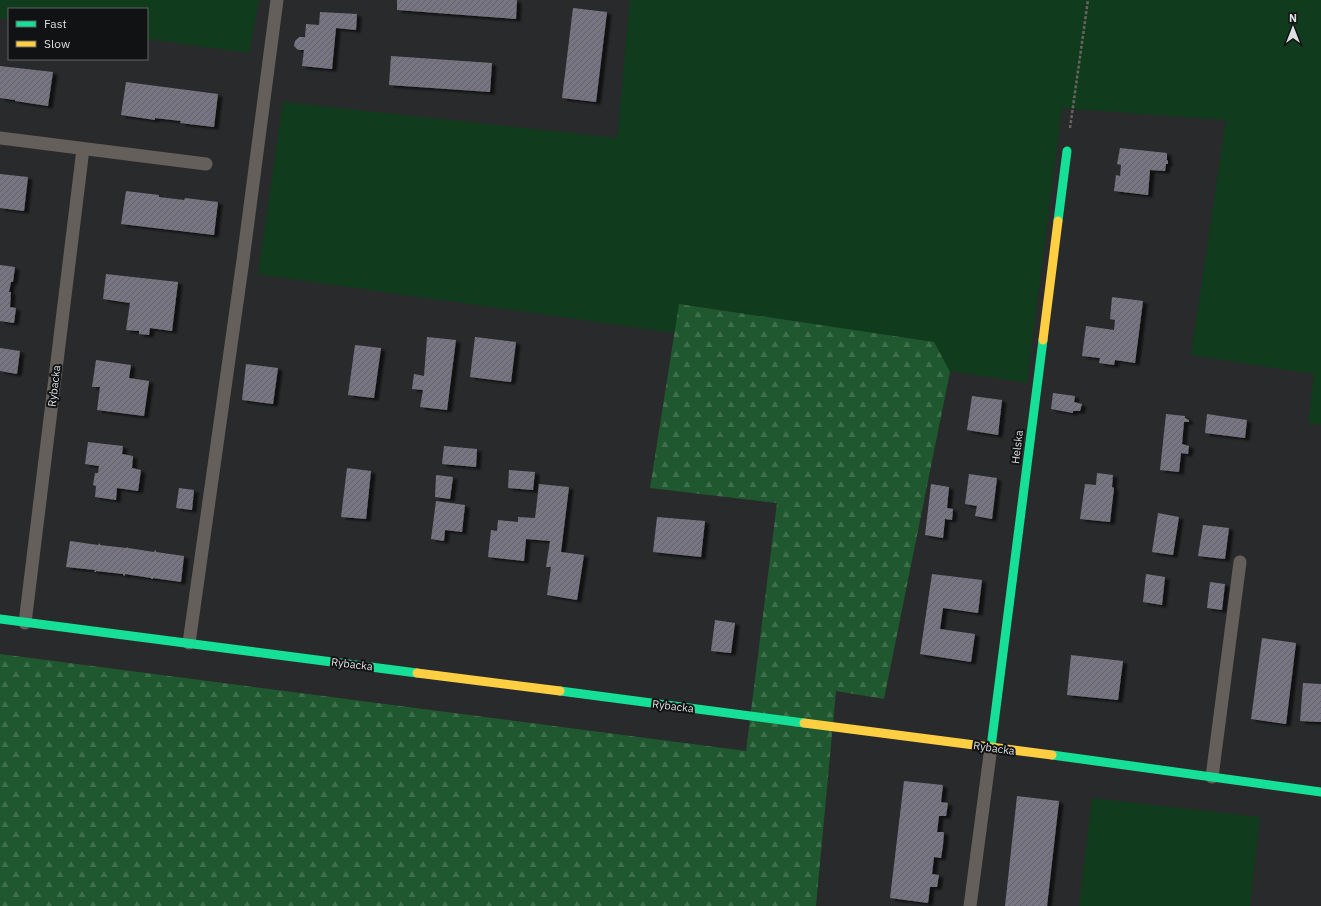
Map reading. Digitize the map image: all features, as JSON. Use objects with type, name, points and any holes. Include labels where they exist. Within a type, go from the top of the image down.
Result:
[{"type":"street","name":"Helska","points":[[991,747],[1067,151]]},
{"type":"street","name":"Rybacka","points":[[0,619],[991,747],[1321,792]]},
{"type":"lane","points":[[189,643],[242,268],[277,0]]},
{"type":"lane","points":[[0,138],[206,164]]},
{"type":"lane","name":"Rybacka","points":[[25,622],[83,149]]},
{"type":"lane","points":[[1212,777],[1240,562]]},
{"type":"lane","points":[[970,906],[991,747]]},
{"type":"path","points":[[1067,151],[1088,0]]},
{"type":"green space","points":[[0,0],[259,0],[249,53],[148,39],[148,8],[8,8],[8,20],[0,18]]},
{"type":"green space","points":[[630,0],[1321,0],[1321,425],[1308,423],[1314,374],[1191,355],[1226,120],[1062,108],[1027,383],[930,368],[934,342],[679,304],[675,333],[258,274],[283,102],[617,138]]},
{"type":"green space","points":[[679,304],[934,342],[950,372],[884,699],[836,691],[816,906],[0,906],[0,654],[746,751],[777,503],[650,488]]},
{"type":"green space","points":[[1092,798],[1260,817],[1250,906],[1079,906]]},
{"type":"building","points":[[397,0],[517,0],[516,19],[397,10]]},
{"type":"building","points":[[573,8],[607,12],[596,102],[562,98]]},
{"type":"building","points":[[320,12],[357,14],[356,30],[336,28],[332,69],[302,66],[304,50],[298,50],[294,46],[295,41],[299,37],[305,37],[306,24],[319,25]]},
{"type":"building","points":[[391,56],[492,63],[490,92],[389,85]]},
{"type":"building","points":[[0,66],[53,72],[48,106],[0,98]]},
{"type":"building","points":[[126,82],[218,94],[214,127],[180,123],[181,121],[155,118],[155,120],[121,115]]},
{"type":"building","points":[[1120,148],[1167,153],[1168,164],[1166,164],[1165,171],[1150,170],[1148,195],[1114,191],[1116,175],[1120,176],[1121,165],[1117,164]]},
{"type":"building","points":[[0,174],[28,177],[24,211],[0,208]]},
{"type":"building","points":[[126,191],[184,200],[185,198],[218,202],[214,235],[121,224]]},
{"type":"building","points":[[0,265],[15,267],[13,282],[11,282],[9,292],[11,292],[10,307],[16,308],[14,323],[0,321]]},
{"type":"building","points":[[106,274],[178,282],[172,331],[150,328],[149,335],[139,334],[139,331],[126,330],[130,303],[103,299]]},
{"type":"building","points":[[1112,297],[1143,301],[1135,363],[1115,360],[1114,365],[1099,363],[1100,358],[1082,356],[1086,326],[1114,330],[1115,320],[1110,319]]},
{"type":"building","points":[[427,337],[456,340],[447,410],[420,407],[423,390],[412,389],[414,374],[424,376]]},
{"type":"building","points":[[475,337],[516,342],[511,382],[470,377]]},
{"type":"building","points":[[355,345],[381,348],[374,398],[348,395]]},
{"type":"building","points":[[0,348],[20,351],[17,374],[0,371]]},
{"type":"building","points":[[96,360],[131,365],[129,378],[149,381],[144,416],[97,410],[100,387],[92,387]]},
{"type":"building","points":[[246,364],[278,368],[273,404],[242,400]]},
{"type":"building","points":[[1053,393],[1075,396],[1074,402],[1082,404],[1080,411],[1073,411],[1073,413],[1051,409]]},
{"type":"building","points":[[972,396],[1002,400],[998,435],[967,430]]},
{"type":"building","points":[[1166,414],[1185,416],[1185,418],[1189,420],[1189,422],[1184,422],[1182,444],[1189,446],[1188,454],[1181,453],[1179,472],[1160,470]]},
{"type":"building","points":[[1207,414],[1247,420],[1245,438],[1205,433]]},
{"type":"building","points":[[88,442],[123,446],[122,454],[133,456],[132,468],[141,470],[138,491],[117,488],[116,500],[95,497],[96,486],[93,485],[95,473],[98,473],[99,466],[85,464]]},
{"type":"building","points":[[444,446],[477,449],[476,467],[442,464]]},
{"type":"building","points":[[347,468],[371,471],[366,519],[341,517]]},
{"type":"building","points":[[509,470],[535,472],[533,490],[508,488]]},
{"type":"building","points":[[1097,473],[1113,475],[1112,487],[1114,488],[1110,522],[1080,519],[1085,484],[1096,485]]},
{"type":"building","points":[[969,474],[997,478],[992,519],[975,516],[977,506],[965,504]]},
{"type":"building","points":[[436,475],[453,477],[450,499],[435,497]]},
{"type":"building","points":[[539,484],[569,487],[561,552],[584,555],[577,600],[547,595],[551,567],[546,567],[550,541],[526,539],[524,561],[488,557],[491,530],[497,531],[498,520],[518,522],[518,517],[535,518]]},
{"type":"building","points":[[931,484],[949,487],[947,508],[953,509],[952,520],[945,519],[943,538],[925,535]]},
{"type":"building","points":[[179,488],[194,490],[192,510],[176,508]]},
{"type":"building","points":[[436,501],[465,505],[462,532],[445,530],[444,541],[431,539]]},
{"type":"building","points":[[1158,513],[1179,517],[1173,555],[1152,552]]},
{"type":"building","points":[[657,517],[705,521],[701,557],[653,552]]},
{"type":"building","points":[[1203,525],[1229,528],[1225,559],[1198,556]]},
{"type":"building","points":[[70,541],[98,545],[100,543],[100,545],[128,547],[154,552],[155,550],[156,552],[184,556],[181,582],[151,579],[125,574],[125,576],[123,574],[94,572],[95,570],[66,567]]},
{"type":"building","points":[[932,574],[982,580],[978,613],[943,608],[940,629],[975,634],[971,662],[920,654]]},
{"type":"building","points":[[1146,574],[1165,577],[1162,605],[1143,602]]},
{"type":"building","points":[[1210,582],[1225,584],[1222,610],[1207,608]]},
{"type":"building","points":[[715,620],[735,623],[731,653],[711,651]]},
{"type":"building","points":[[1262,638],[1296,643],[1286,724],[1251,719]]},
{"type":"building","points":[[1071,655],[1123,661],[1118,700],[1067,695]]},
{"type":"building","points":[[1303,683],[1321,684],[1321,722],[1300,721]]},
{"type":"building","points":[[904,781],[943,785],[941,802],[948,803],[946,816],[939,816],[937,832],[944,832],[943,845],[941,858],[934,857],[932,874],[939,875],[937,887],[930,887],[928,903],[890,898]]},
{"type":"building","points":[[1017,796],[1059,801],[1047,906],[1005,906]]},
{"type":"traffic: fast","points":[[1058,221],[1067,151]]},
{"type":"traffic: fast","points":[[991,747],[1043,340]]},
{"type":"traffic: fast","points":[[0,619],[417,673]]},
{"type":"traffic: fast","points":[[560,691],[804,723]]},
{"type":"traffic: fast","points":[[1052,755],[1321,792]]},
{"type":"traffic: slow","points":[[1043,340],[1058,221]]},
{"type":"traffic: slow","points":[[417,673],[560,691]]},
{"type":"traffic: slow","points":[[804,723],[1052,755]]}]
